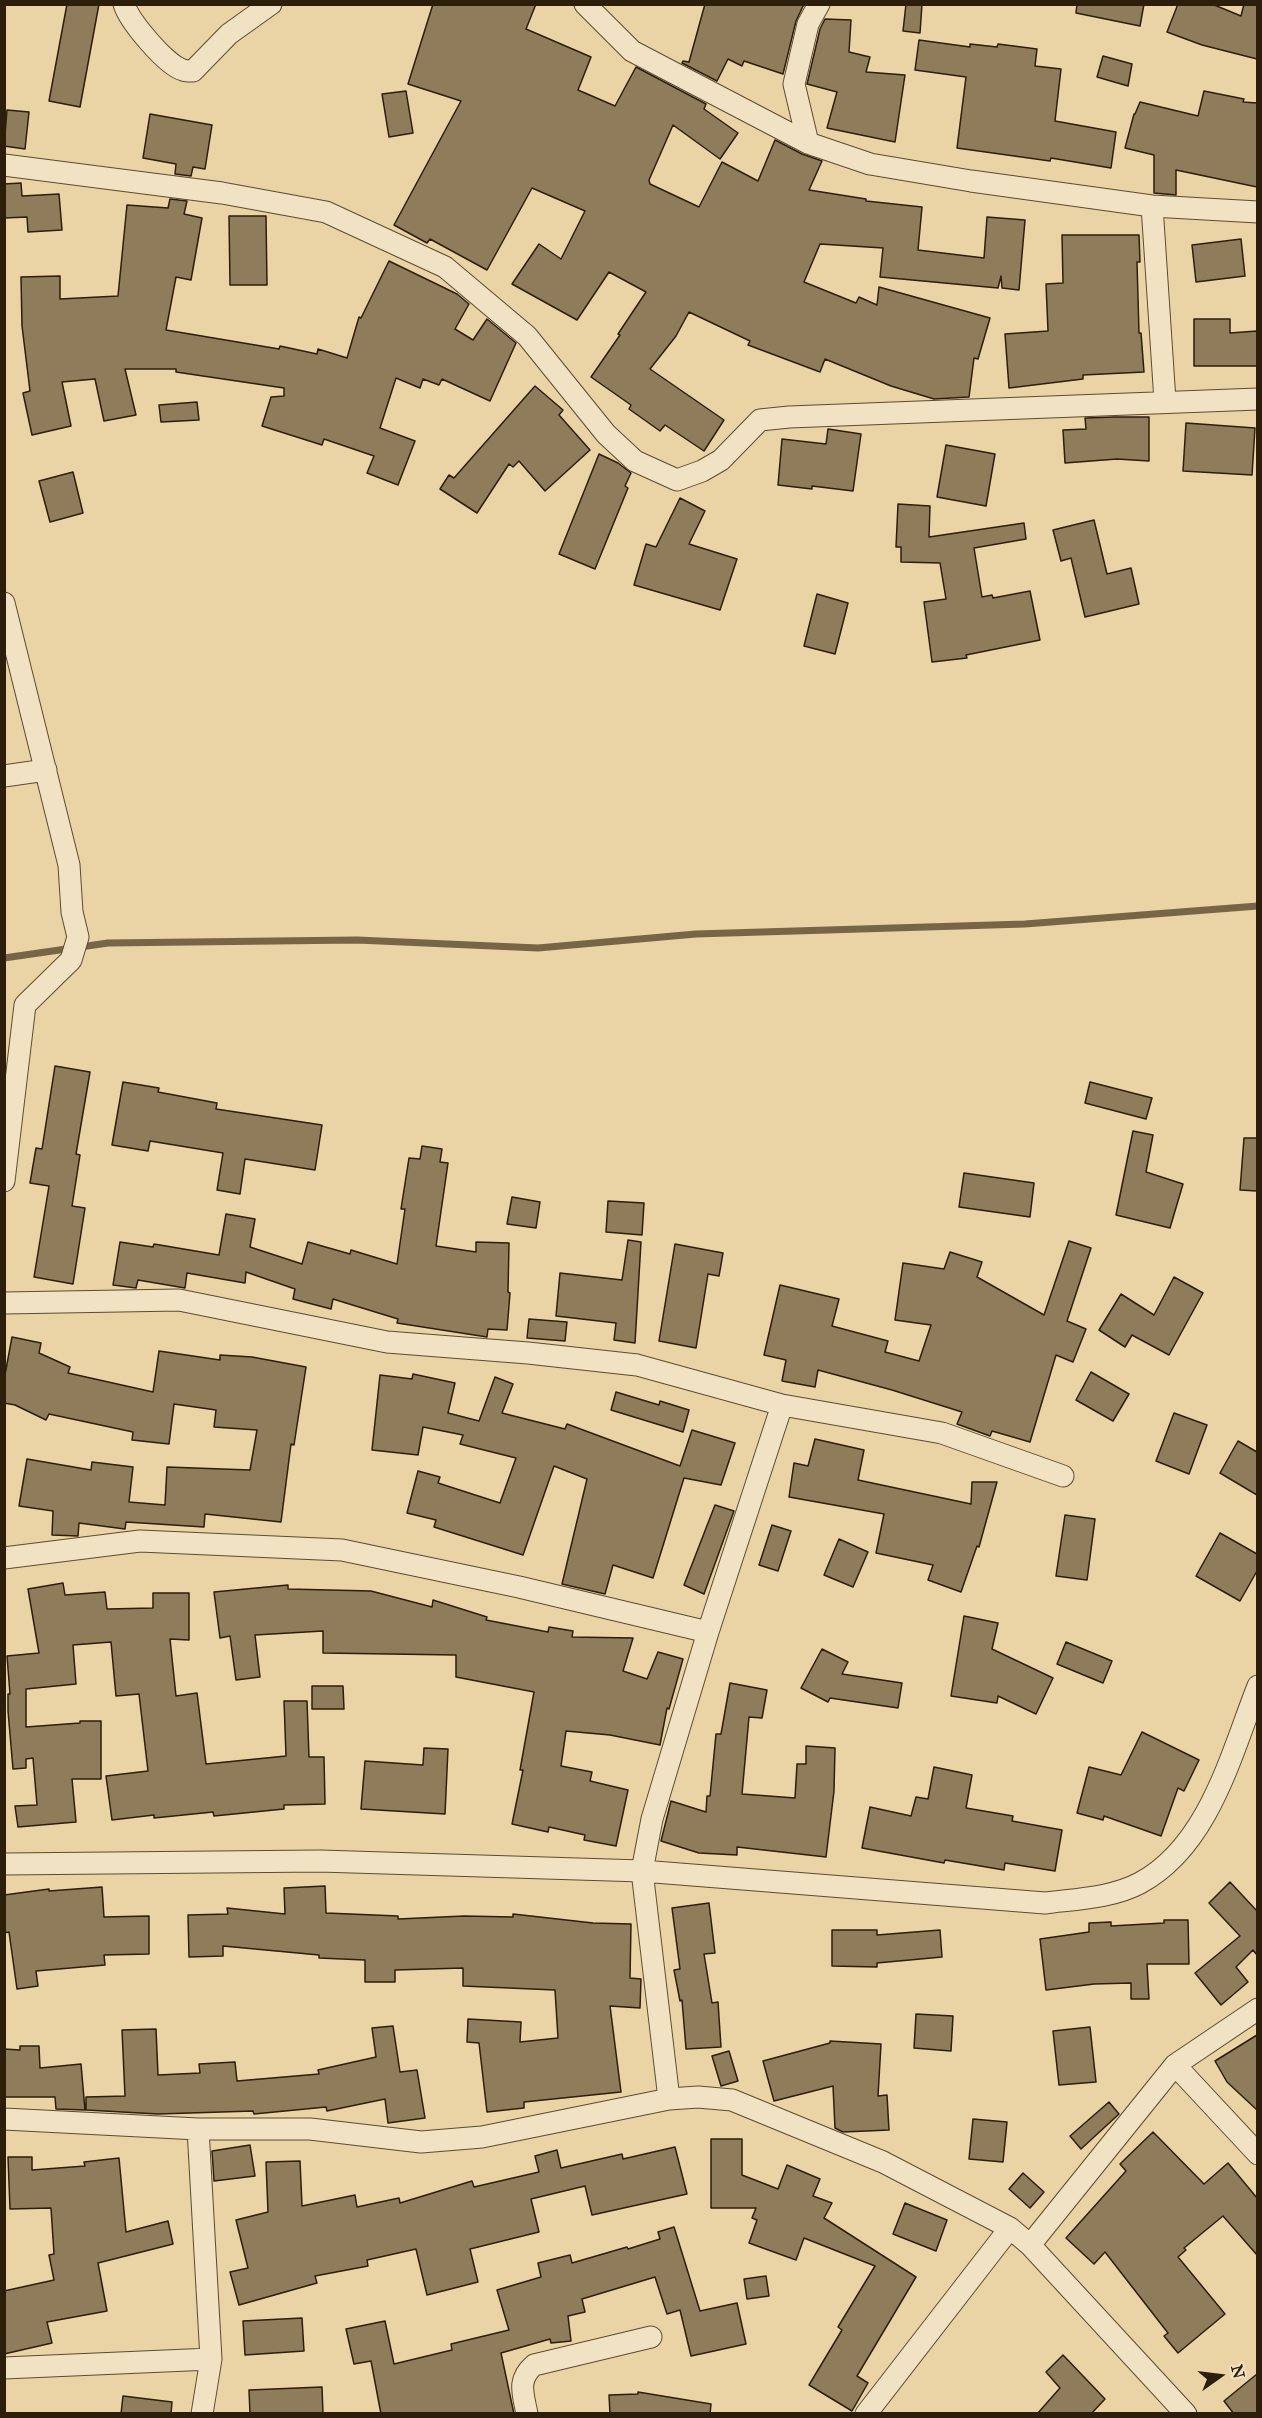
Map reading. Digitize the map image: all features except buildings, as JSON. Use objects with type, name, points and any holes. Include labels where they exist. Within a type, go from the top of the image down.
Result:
[{"type":"street","points":[[124,4],[126,12],[154,48],[183,70],[193,71],[229,34],[271,4]]},
{"type":"street","points":[[585,4],[632,51],[808,143],[870,164],[971,181],[1152,206],[1257,212]]},
{"type":"street","points":[[808,143],[794,84],[808,24],[819,4]]},
{"type":"street","points":[[4,165],[222,193],[326,212],[434,262],[444,267],[527,336],[606,434],[635,461],[677,480],[702,471],[721,460],[760,420],[1165,401],[1257,399]]},
{"type":"street","points":[[1152,206],[1165,401]]},
{"type":"street","points":[[4,603],[69,865],[72,912],[78,937],[71,960],[25,1005],[4,1181]]},
{"type":"street","points":[[4,776],[46,770]]},
{"type":"street","points":[[4,1303],[179,1300],[387,1342],[528,1353],[637,1365],[782,1405],[942,1433],[1063,1476]]},
{"type":"street","points":[[669,2099],[642,1871],[652,1819],[708,1632],[782,1405]]},
{"type":"street","points":[[4,1558],[140,1541],[342,1550],[519,1587],[708,1632]]},
{"type":"street","points":[[4,1864],[320,1861],[642,1871],[1045,1903],[1098,1896],[1138,1884],[1165,1868],[1187,1844],[1210,1807],[1257,1686]]},
{"type":"street","points":[[1030,2245],[1175,2066],[1257,2009]]},
{"type":"street","points":[[1175,2066],[1257,2154]]},
{"type":"street","points":[[4,2119],[198,2129],[310,2129],[421,2142],[482,2137],[669,2099],[698,2097],[732,2100],[883,2162],[1010,2228],[1030,2245],[1174,2409]]},
{"type":"street","points":[[198,2129],[212,2359],[202,2414]]},
{"type":"street","points":[[866,2414],[1010,2228]]},
{"type":"street","points":[[527,2414],[522,2385],[525,2373],[534,2365],[651,2337]]},
{"type":"street","points":[[4,2368],[212,2359]]},
{"type":"waterway","points":[[4,958],[108,943],[357,940],[538,948],[696,934],[1025,924],[1258,906]]}]
